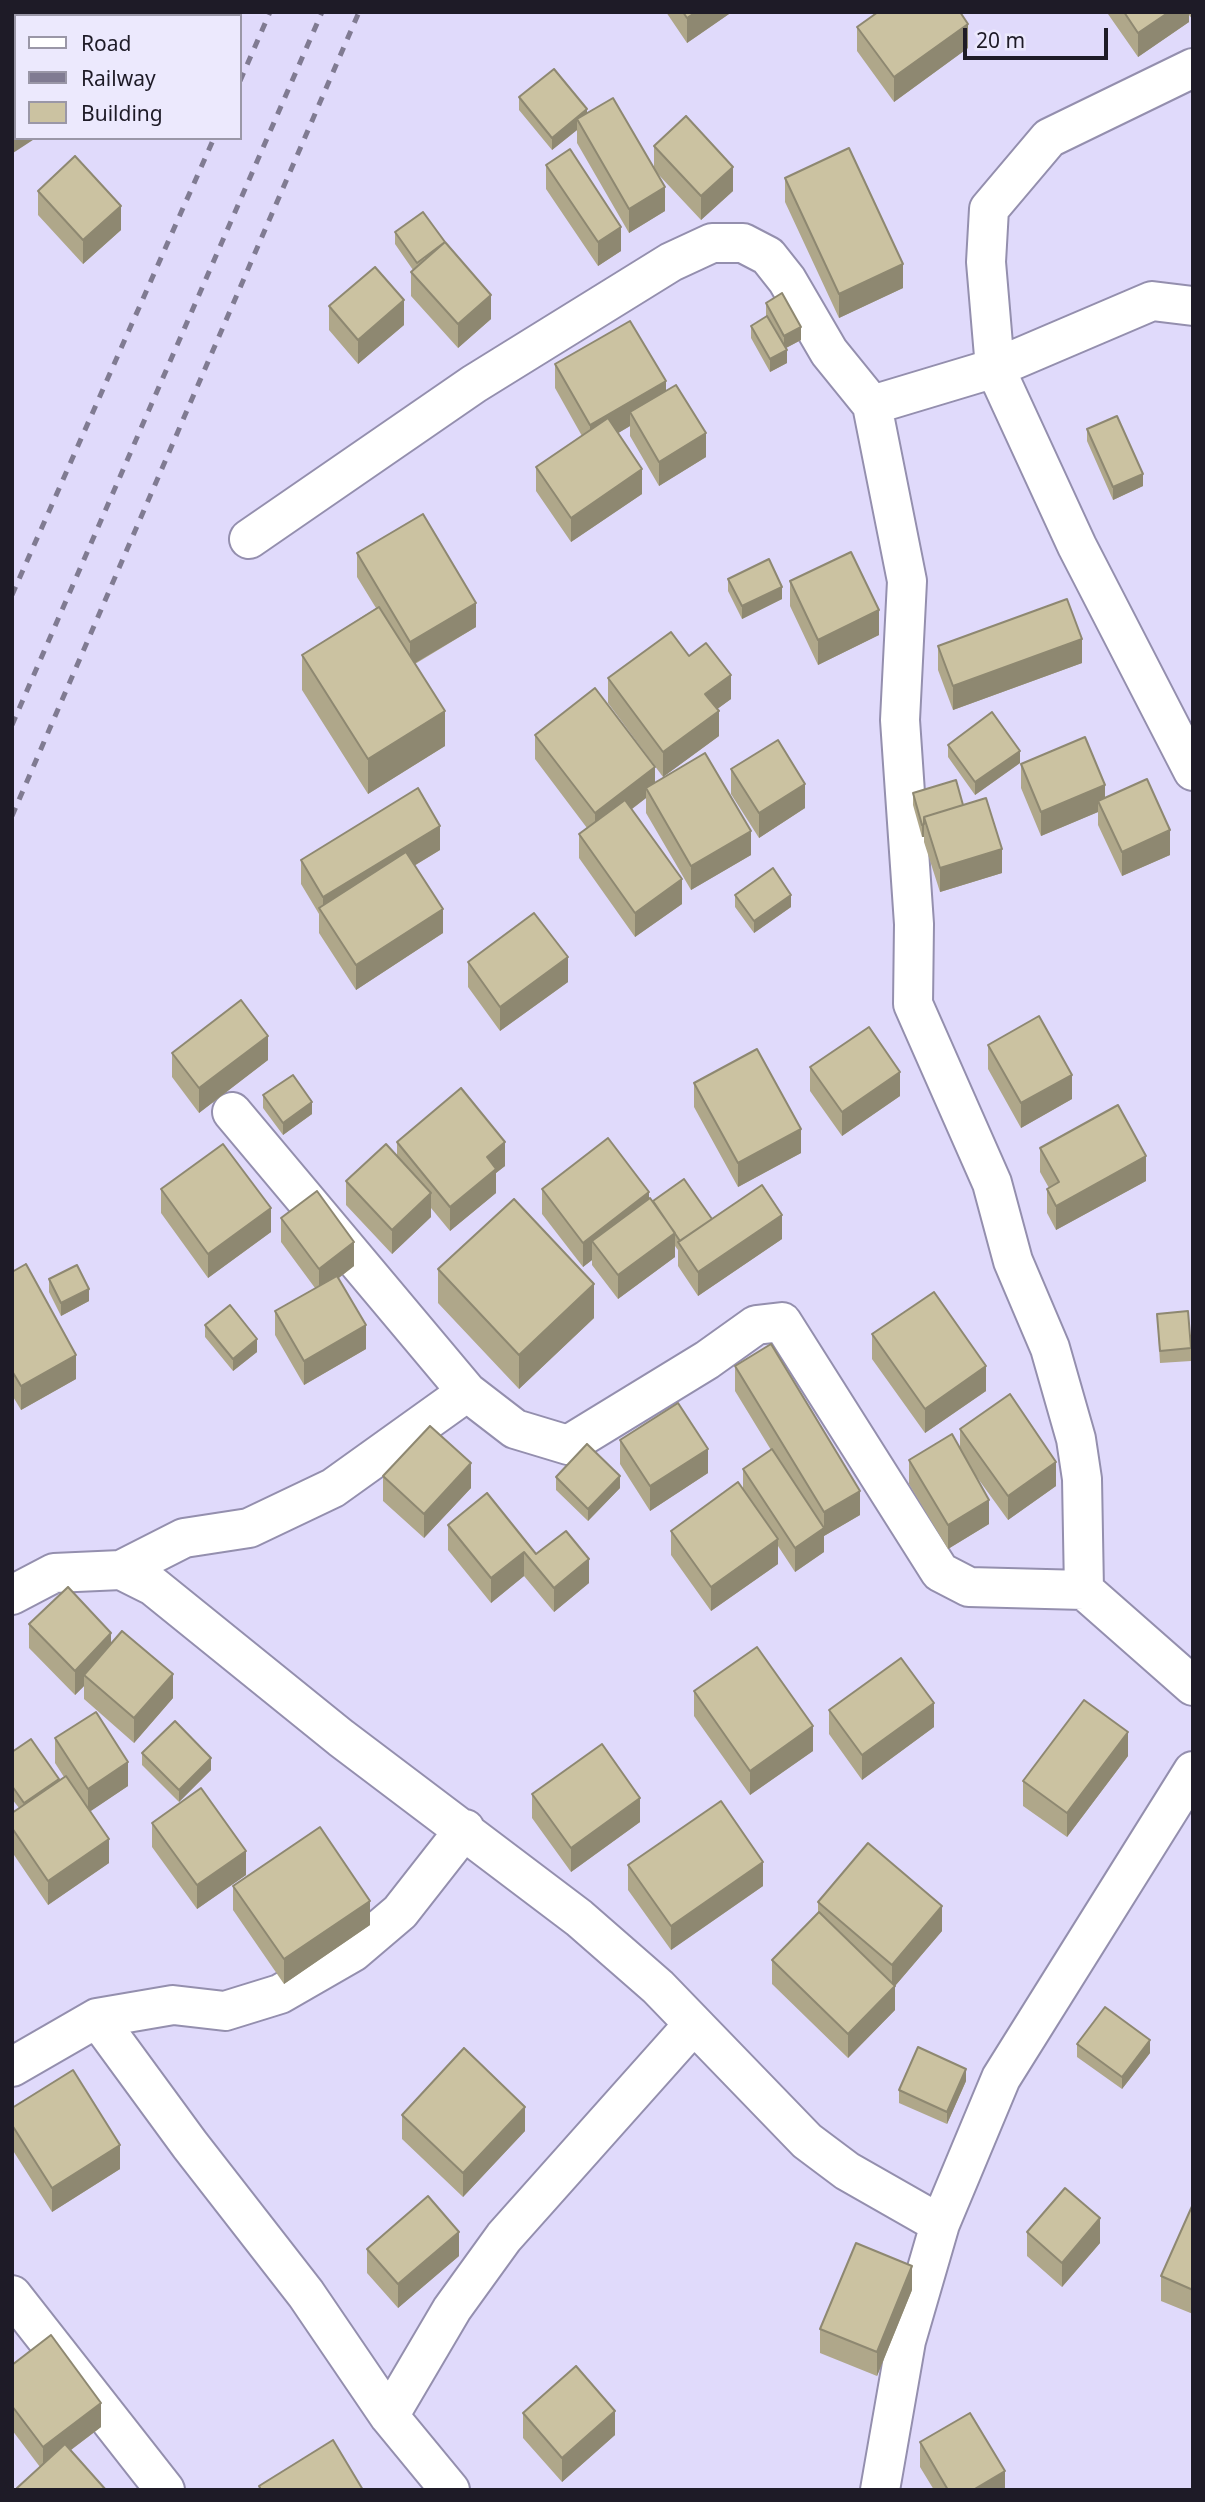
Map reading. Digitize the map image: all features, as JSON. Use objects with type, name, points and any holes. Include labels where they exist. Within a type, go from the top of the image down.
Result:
[{"type":"street","points":[[1193,68],[1049,138],[989,209],[986,262],[995,368],[1077,546],[1193,771]]},
{"type":"street","points":[[249,539],[474,384],[671,262],[712,243],[743,243],[768,256],[787,280],[829,352],[872,405],[908,581],[900,720],[914,924],[913,1004],[992,1182],[1013,1261],[1050,1348],[1076,1439],[1083,1479],[1084,1590]]},
{"type":"street","points":[[872,405],[995,368],[1152,301],[1193,306]]},
{"type":"street","points":[[232,1112],[467,1392],[515,1429],[568,1445],[707,1360],[755,1325],[782,1322],[940,1572],[969,1587],[1084,1590],[1193,1686]]},
{"type":"street","points":[[12,1595],[54,1573],[121,1570],[184,1538],[249,1528],[332,1488],[467,1392]]},
{"type":"street","points":[[121,1570],[153,1586],[341,1738],[465,1829],[579,1918],[658,1987],[807,2141],[847,2171],[940,2224]]},
{"type":"street","points":[[880,2490],[906,2341],[940,2224],[1001,2078],[1193,1771]]},
{"type":"street","points":[[12,2067],[97,2018],[173,2005],[225,2011],[280,1994],[353,1952],[400,1912],[465,1829]]},
{"type":"street","points":[[97,2018],[190,2145],[306,2294],[389,2416],[450,2490]]},
{"type":"street","points":[[389,2416],[452,2309],[504,2237],[694,2025]]},
{"type":"street","points":[[12,2295],[165,2490]]},
{"type":"building","points":[[30,12],[102,12],[100,14]]},
{"type":"building","points":[[683,12],[696,12],[687,18]]},
{"type":"building","points":[[878,12],[960,12],[968,24],[894,77],[857,27]]},
{"type":"building","points":[[1124,12],[1169,12],[1138,33]]},
{"type":"building","points":[[12,45],[14,48],[13,129]]},
{"type":"building","points":[[554,69],[587,109],[552,138],[519,97]]},
{"type":"building","points":[[613,98],[665,187],[629,209],[577,119]]},
{"type":"building","points":[[686,116],[733,167],[701,196],[654,146]]},
{"type":"building","points":[[849,148],[903,264],[839,294],[785,178]]},
{"type":"building","points":[[570,149],[621,227],[598,242],[546,165]]},
{"type":"building","points":[[75,156],[121,206],[83,240],[38,191]]},
{"type":"building","points":[[423,212],[445,242],[417,263],[395,232]]},
{"type":"building","points":[[445,242],[491,295],[458,324],[411,272]]},
{"type":"building","points":[[375,267],[404,300],[358,340],[329,306]]},
{"type":"building","points":[[782,293],[801,327],[784,336],[766,303]]},
{"type":"building","points":[[767,316],[787,350],[770,359],[751,326]]},
{"type":"building","points":[[630,321],[666,381],[590,425],[555,364]]},
{"type":"building","points":[[676,385],[706,433],[659,462],[630,412]]},
{"type":"building","points":[[1117,416],[1143,474],[1113,487],[1087,429]]},
{"type":"building","points":[[608,418],[642,469],[571,518],[536,467]]},
{"type":"building","points":[[423,514],[476,603],[410,642],[357,553]]},
{"type":"building","points":[[851,552],[879,610],[818,640],[790,581]]},
{"type":"building","points":[[769,559],[782,587],[742,606],[728,579]]},
{"type":"building","points":[[1067,599],[1082,639],[953,686],[938,646]]},
{"type":"building","points":[[379,607],[445,711],[368,759],[302,655]]},
{"type":"building","points":[[671,632],[689,656],[706,643],[731,675],[705,694],[719,711],[663,752],[608,678]]},
{"type":"building","points":[[595,688],[655,767],[595,813],[535,735]]},
{"type":"building","points":[[992,712],[1020,751],[975,782],[948,745]]},
{"type":"building","points":[[1085,737],[1105,785],[1041,812],[1021,764]]},
{"type":"building","points":[[778,740],[805,784],[759,813],[731,769]]},
{"type":"building","points":[[705,753],[751,831],[691,866],[646,788]]},
{"type":"building","points":[[1147,779],[1170,830],[1122,852],[1098,801]]},
{"type":"building","points":[[956,780],[963,805],[924,817],[922,825],[913,793]]},
{"type":"building","points":[[418,788],[440,826],[323,897],[301,860]]},
{"type":"building","points":[[986,798],[1002,849],[940,868],[924,817]]},
{"type":"building","points":[[625,800],[682,879],[635,913],[579,834]]},
{"type":"building","points":[[406,852],[443,909],[356,965],[319,908]]},
{"type":"building","points":[[773,868],[791,895],[754,921],[735,895]]},
{"type":"building","points":[[534,913],[568,957],[500,1007],[468,962]]},
{"type":"building","points":[[241,1000],[268,1036],[199,1088],[172,1053]]},
{"type":"building","points":[[1039,1016],[1072,1075],[1021,1103],[988,1045]]},
{"type":"building","points":[[869,1027],[900,1072],[842,1112],[810,1067]]},
{"type":"building","points":[[757,1049],[801,1129],[738,1163],[694,1083]]},
{"type":"building","points":[[293,1075],[312,1102],[283,1123],[263,1095]]},
{"type":"building","points":[[461,1088],[505,1142],[487,1157],[496,1169],[450,1207],[397,1142]]},
{"type":"building","points":[[1118,1105],[1146,1156],[1056,1206],[1047,1189],[1059,1182],[1040,1148]]},
{"type":"building","points":[[608,1138],[649,1192],[583,1243],[542,1189]]},
{"type":"building","points":[[223,1144],[271,1208],[208,1254],[161,1189]]},
{"type":"building","points":[[386,1144],[431,1193],[392,1230],[346,1181]]},
{"type":"building","points":[[684,1179],[712,1219],[680,1241],[653,1201]]},
{"type":"building","points":[[762,1185],[782,1215],[698,1272],[678,1242]]},
{"type":"building","points":[[317,1191],[354,1242],[319,1269],[281,1218]]},
{"type":"building","points":[[650,1198],[675,1233],[618,1275],[592,1241]]},
{"type":"building","points":[[514,1199],[594,1284],[519,1355],[438,1269]]},
{"type":"building","points":[[26,1264],[76,1355],[21,1386],[12,1371],[12,1272]]},
{"type":"building","points":[[77,1265],[89,1289],[61,1303],[49,1279]]},
{"type":"building","points":[[337,1276],[366,1325],[304,1361],[275,1311]]},
{"type":"building","points":[[934,1292],[986,1366],[925,1409],[872,1334]]},
{"type":"building","points":[[230,1305],[257,1339],[233,1359],[205,1325]]},
{"type":"building","points":[[1188,1311],[1191,1348],[1160,1351],[1157,1314]]},
{"type":"building","points":[[771,1344],[860,1491],[824,1512],[735,1366]]},
{"type":"building","points":[[1010,1394],[1056,1462],[1008,1496],[960,1429]]},
{"type":"building","points":[[678,1403],[708,1449],[650,1486],[620,1440]]},
{"type":"building","points":[[430,1426],[471,1463],[424,1514],[383,1476]]},
{"type":"building","points":[[952,1434],[989,1500],[948,1525],[909,1460]]},
{"type":"building","points":[[587,1444],[620,1476],[588,1509],[556,1477]]},
{"type":"building","points":[[772,1449],[824,1528],[795,1548],[743,1469]]},
{"type":"building","points":[[738,1482],[778,1539],[711,1587],[671,1531]]},
{"type":"building","points":[[487,1493],[536,1554],[566,1531],[589,1559],[554,1588],[524,1552],[491,1578],[448,1525]]},
{"type":"building","points":[[68,1587],[111,1633],[75,1671],[29,1624]]},
{"type":"building","points":[[122,1631],[173,1674],[134,1718],[84,1675]]},
{"type":"building","points":[[757,1647],[813,1726],[750,1771],[694,1691]]},
{"type":"building","points":[[901,1658],[934,1703],[862,1755],[829,1710]]},
{"type":"building","points":[[1084,1700],[1128,1732],[1067,1813],[1023,1781]]},
{"type":"building","points":[[96,1712],[128,1762],[88,1789],[55,1738]]},
{"type":"building","points":[[175,1721],[211,1758],[179,1790],[142,1753]]},
{"type":"building","points":[[31,1739],[59,1779],[24,1803],[12,1786],[12,1752]]},
{"type":"building","points":[[602,1744],[640,1798],[571,1848],[532,1794]]},
{"type":"building","points":[[66,1776],[109,1839],[48,1881],[12,1828],[12,1813]]},
{"type":"building","points":[[201,1788],[246,1851],[197,1885],[152,1823]]},
{"type":"building","points":[[721,1801],[763,1862],[671,1926],[628,1865]]},
{"type":"building","points":[[320,1827],[370,1901],[284,1959],[233,1886]]},
{"type":"building","points":[[868,1843],[942,1906],[892,1965],[818,1902]]},
{"type":"building","points":[[819,1912],[895,1986],[848,2034],[772,1960]]},
{"type":"building","points":[[1105,2007],[1150,2040],[1122,2077],[1077,2044]]},
{"type":"building","points":[[918,2047],[966,2069],[947,2112],[899,2090]]},
{"type":"building","points":[[464,2048],[525,2107],[463,2173],[402,2115]]},
{"type":"building","points":[[73,2070],[120,2145],[52,2188],[12,2125],[12,2108]]},
{"type":"building","points":[[1065,2188],[1100,2218],[1062,2263],[1027,2232]]},
{"type":"building","points":[[428,2196],[459,2232],[398,2284],[367,2249]]},
{"type":"building","points":[[1193,2204],[1193,2290],[1161,2276]]},
{"type":"building","points":[[856,2243],[912,2266],[877,2352],[820,2329]]},
{"type":"building","points":[[51,2335],[101,2403],[43,2447],[12,2406],[12,2365]]},
{"type":"building","points":[[576,2366],[615,2411],[562,2458],[523,2413]]},
{"type":"building","points":[[970,2413],[1005,2471],[973,2490],[948,2490],[920,2442]]},
{"type":"building","points":[[333,2440],[363,2490],[261,2490],[259,2486]]},
{"type":"building","points":[[65,2444],[106,2490],[18,2490],[17,2488]]},
{"type":"railway","points":[[242,76],[270,12]]},
{"type":"railway","points":[[12,725],[322,12]]},
{"type":"railway","points":[[12,816],[359,12]]},
{"type":"railway","points":[[12,595],[213,140]]}]
